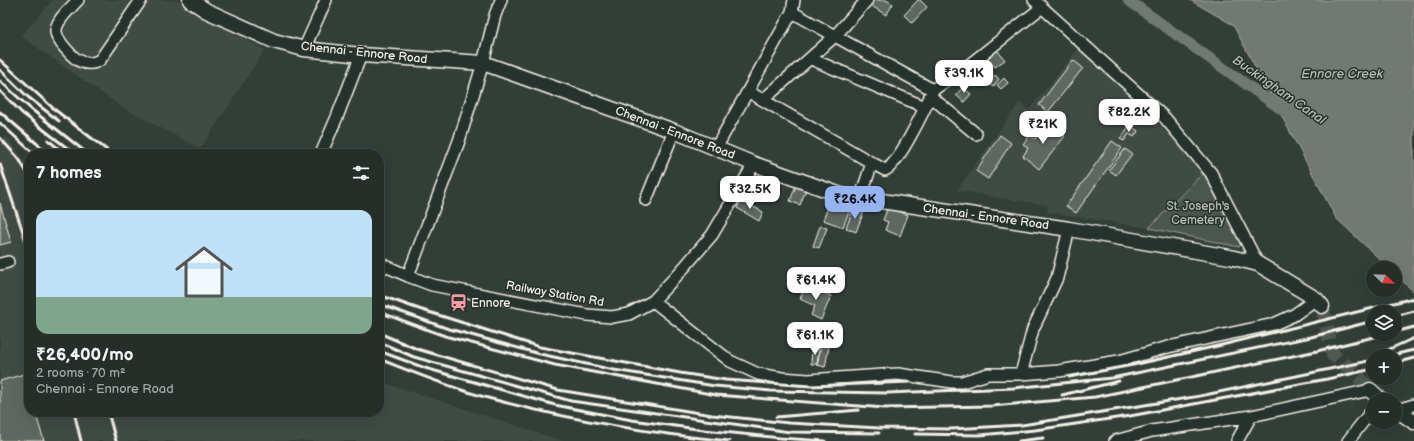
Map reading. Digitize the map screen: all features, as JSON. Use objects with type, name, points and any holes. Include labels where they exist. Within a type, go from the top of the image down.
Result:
[{"type":"main road","name":"Chennai - Ennore Road","points":[[190,0],[207,11],[274,41],[304,49],[361,55],[483,63],[674,131],[754,164],[835,193],[860,199],[1069,229],[1230,257],[1258,264],[1319,302]]},
{"type":"main road","points":[[1370,390],[1373,393]]},
{"type":"main road","points":[[1402,414],[1414,422]]},
{"type":"street","points":[[78,0],[60,20],[56,29],[57,38],[73,57],[82,62],[95,63],[100,60],[141,0]]},
{"type":"street","points":[[304,49],[326,0]]},
{"type":"street","points":[[408,276],[459,141],[483,63],[495,15],[501,0]]},
{"type":"street","points":[[716,148],[749,92],[792,12],[794,0]]},
{"type":"street","points":[[763,100],[836,36],[866,0]]},
{"type":"street","points":[[749,92],[885,170],[891,167],[910,137],[932,93],[969,65],[1037,4],[1166,118],[1211,173],[1258,264]]},
{"type":"street","points":[[792,12],[836,36],[932,93],[976,134]]},
{"type":"street","points":[[323,149],[361,55]]},
{"type":"street","points":[[811,59],[925,107]]},
{"type":"street","points":[[646,200],[674,131]]},
{"type":"street","points":[[860,199],[872,163]]},
{"type":"street","name":"Railway Station Rd","points":[[384,265],[408,276],[432,284],[587,315],[612,317],[629,314],[653,301],[712,235],[754,164]]},
{"type":"street","points":[[1021,374],[1032,329],[1057,278],[1069,229]]},
{"type":"street","points":[[653,301],[730,361],[758,374],[808,380],[898,374],[957,382],[988,374],[1021,374],[1060,371],[1119,361],[1168,347],[1260,328],[1294,315],[1319,302]]},
{"type":"street","points":[[1115,441],[1149,436],[1251,416],[1370,390]]},
{"type":"street","points":[[1402,408],[1414,405]]},
{"type":"street","points":[[1237,441],[1251,416]]},
{"type":"street","points":[[1348,441],[1366,418]]},
{"type":"shaded area","points":[[53,0],[176,0],[265,50],[200,149],[120,106],[21,36]]},
{"type":"shaded area","points":[[1079,48],[1187,151],[1203,173],[1149,228],[1047,212],[1048,205],[957,190],[1019,103],[1029,110]]},
{"type":"shaded area","points":[[7,136],[24,161],[24,417],[384,417],[384,383],[563,441],[0,441],[0,139]]},
{"type":"green space","name":"St. Joseph's Cemetery","points":[[1203,173],[1237,230],[1242,242],[1239,247],[1149,228]]},
{"type":"water","name":"Ennore Creek","points":[[1190,0],[1414,0],[1414,292],[1402,281],[1402,261],[1382,261],[1336,218],[1233,25]]},
{"type":"building","points":[[869,0],[886,0],[893,4],[886,15],[867,3]]},
{"type":"building","points":[[918,0],[920,0],[927,7],[912,23],[904,15]]},
{"type":"building","points":[[997,50],[1005,60],[995,67],[988,58]]},
{"type":"building","points":[[1073,60],[1083,68],[1048,112],[1039,105]]},
{"type":"building","points":[[972,73],[977,77],[971,85],[966,81]]},
{"type":"building","points":[[995,75],[999,79],[993,87],[988,83]]},
{"type":"building","points":[[1004,78],[1008,83],[1001,89],[997,85]]},
{"type":"building","points":[[963,87],[971,94],[964,102],[956,95]]},
{"type":"building","points":[[1048,122],[1065,136],[1039,169],[1023,156],[1028,148],[1023,144],[1030,135],[1035,139]]},
{"type":"building","points":[[1130,125],[1138,131],[1134,137],[1129,134],[1124,141],[1120,139]]},
{"type":"building","points":[[1000,135],[1011,143],[988,179],[976,171]]},
{"type":"building","points":[[1112,141],[1122,148],[1076,213],[1066,206]]},
{"type":"building","points":[[1125,149],[1132,154],[1116,175],[1109,170]]},
{"type":"building","points":[[797,183],[807,187],[800,205],[790,201]]},
{"type":"building","points":[[832,197],[852,204],[843,227],[823,220]]},
{"type":"building","points":[[741,200],[763,212],[759,221],[737,208]]},
{"type":"building","points":[[0,203],[11,242],[0,245]]},
{"type":"building","points":[[854,207],[864,211],[856,232],[846,228]]},
{"type":"building","points":[[888,207],[908,215],[900,236],[885,230],[888,222],[883,220]]},
{"type":"building","points":[[820,226],[827,228],[819,248],[813,246]]},
{"type":"building","points":[[806,285],[831,296],[821,320],[811,315],[815,306],[800,299]]},
{"type":"building","points":[[813,335],[819,336],[818,347],[811,346]]},
{"type":"building","points":[[821,346],[829,347],[825,367],[817,365]]},
{"type":"building","points":[[812,348],[819,348],[817,364],[811,364]]},
{"type":"building","points":[[24,374],[24,417],[37,417],[44,441],[0,441],[0,381]]},
{"type":"waterway","name":"Buckingham Canal","points":[[1128,0],[1288,114]]},
{"type":"tunnel","points":[[1322,306],[1333,355],[1355,373],[1370,390]]},
{"type":"railway","points":[[0,60],[54,109],[106,149]]},
{"type":"railway","points":[[0,70],[28,97],[59,121]]},
{"type":"railway","points":[[0,81],[31,109],[82,149]]},
{"type":"railway","points":[[0,91],[22,113],[69,149]]},
{"type":"railway","points":[[0,112],[43,149]]},
{"type":"railway","points":[[0,123],[29,149]]},
{"type":"railway","points":[[0,138],[19,159],[24,168]]},
{"type":"railway","points":[[48,140],[59,149]]},
{"type":"railway","points":[[0,164],[24,235]]},
{"type":"railway","points":[[384,297],[540,347],[680,373],[726,380],[811,386],[910,382]]},
{"type":"railway","points":[[1069,377],[1133,365],[1222,345],[1414,298]]},
{"type":"railway","points":[[384,306],[446,328],[540,354],[614,370],[715,386],[771,391],[887,393],[1013,388],[1112,378],[1311,337],[1366,323]]},
{"type":"railway","points":[[1402,314],[1414,311]]},
{"type":"railway","points":[[384,314],[445,336],[555,365],[716,395],[885,408],[992,406],[1095,397],[1317,351],[1366,339]]},
{"type":"railway","points":[[1402,330],[1414,327]]},
{"type":"railway","points":[[384,335],[417,349],[558,390],[712,415],[789,423],[879,428],[952,429],[1022,425],[1200,396],[1366,361]]},
{"type":"railway","points":[[1390,349],[1414,338]]},
{"type":"railway","points":[[384,344],[414,357],[571,401],[790,432],[879,433]]},
{"type":"railway","points":[[1402,353],[1414,350]]},
{"type":"railway","points":[[384,353],[425,368],[555,405],[632,420],[704,430],[825,441]]},
{"type":"railway","points":[[1402,361],[1414,358]]},
{"type":"railway","points":[[384,361],[460,390],[517,406],[577,419],[637,429],[729,441]]},
{"type":"railway","points":[[915,434],[980,435],[1035,430],[1130,416],[1366,371]]},
{"type":"railway","points":[[1062,395],[1119,381]]},
{"type":"railway","points":[[776,417],[859,410]]},
{"type":"railway","points":[[75,417],[81,441]]},
{"type":"railway","points":[[109,417],[116,441]]},
{"type":"railway","points":[[1019,441],[1043,438]]},
{"type":"place","name":"Ennore","points":[[458,303]]}]
